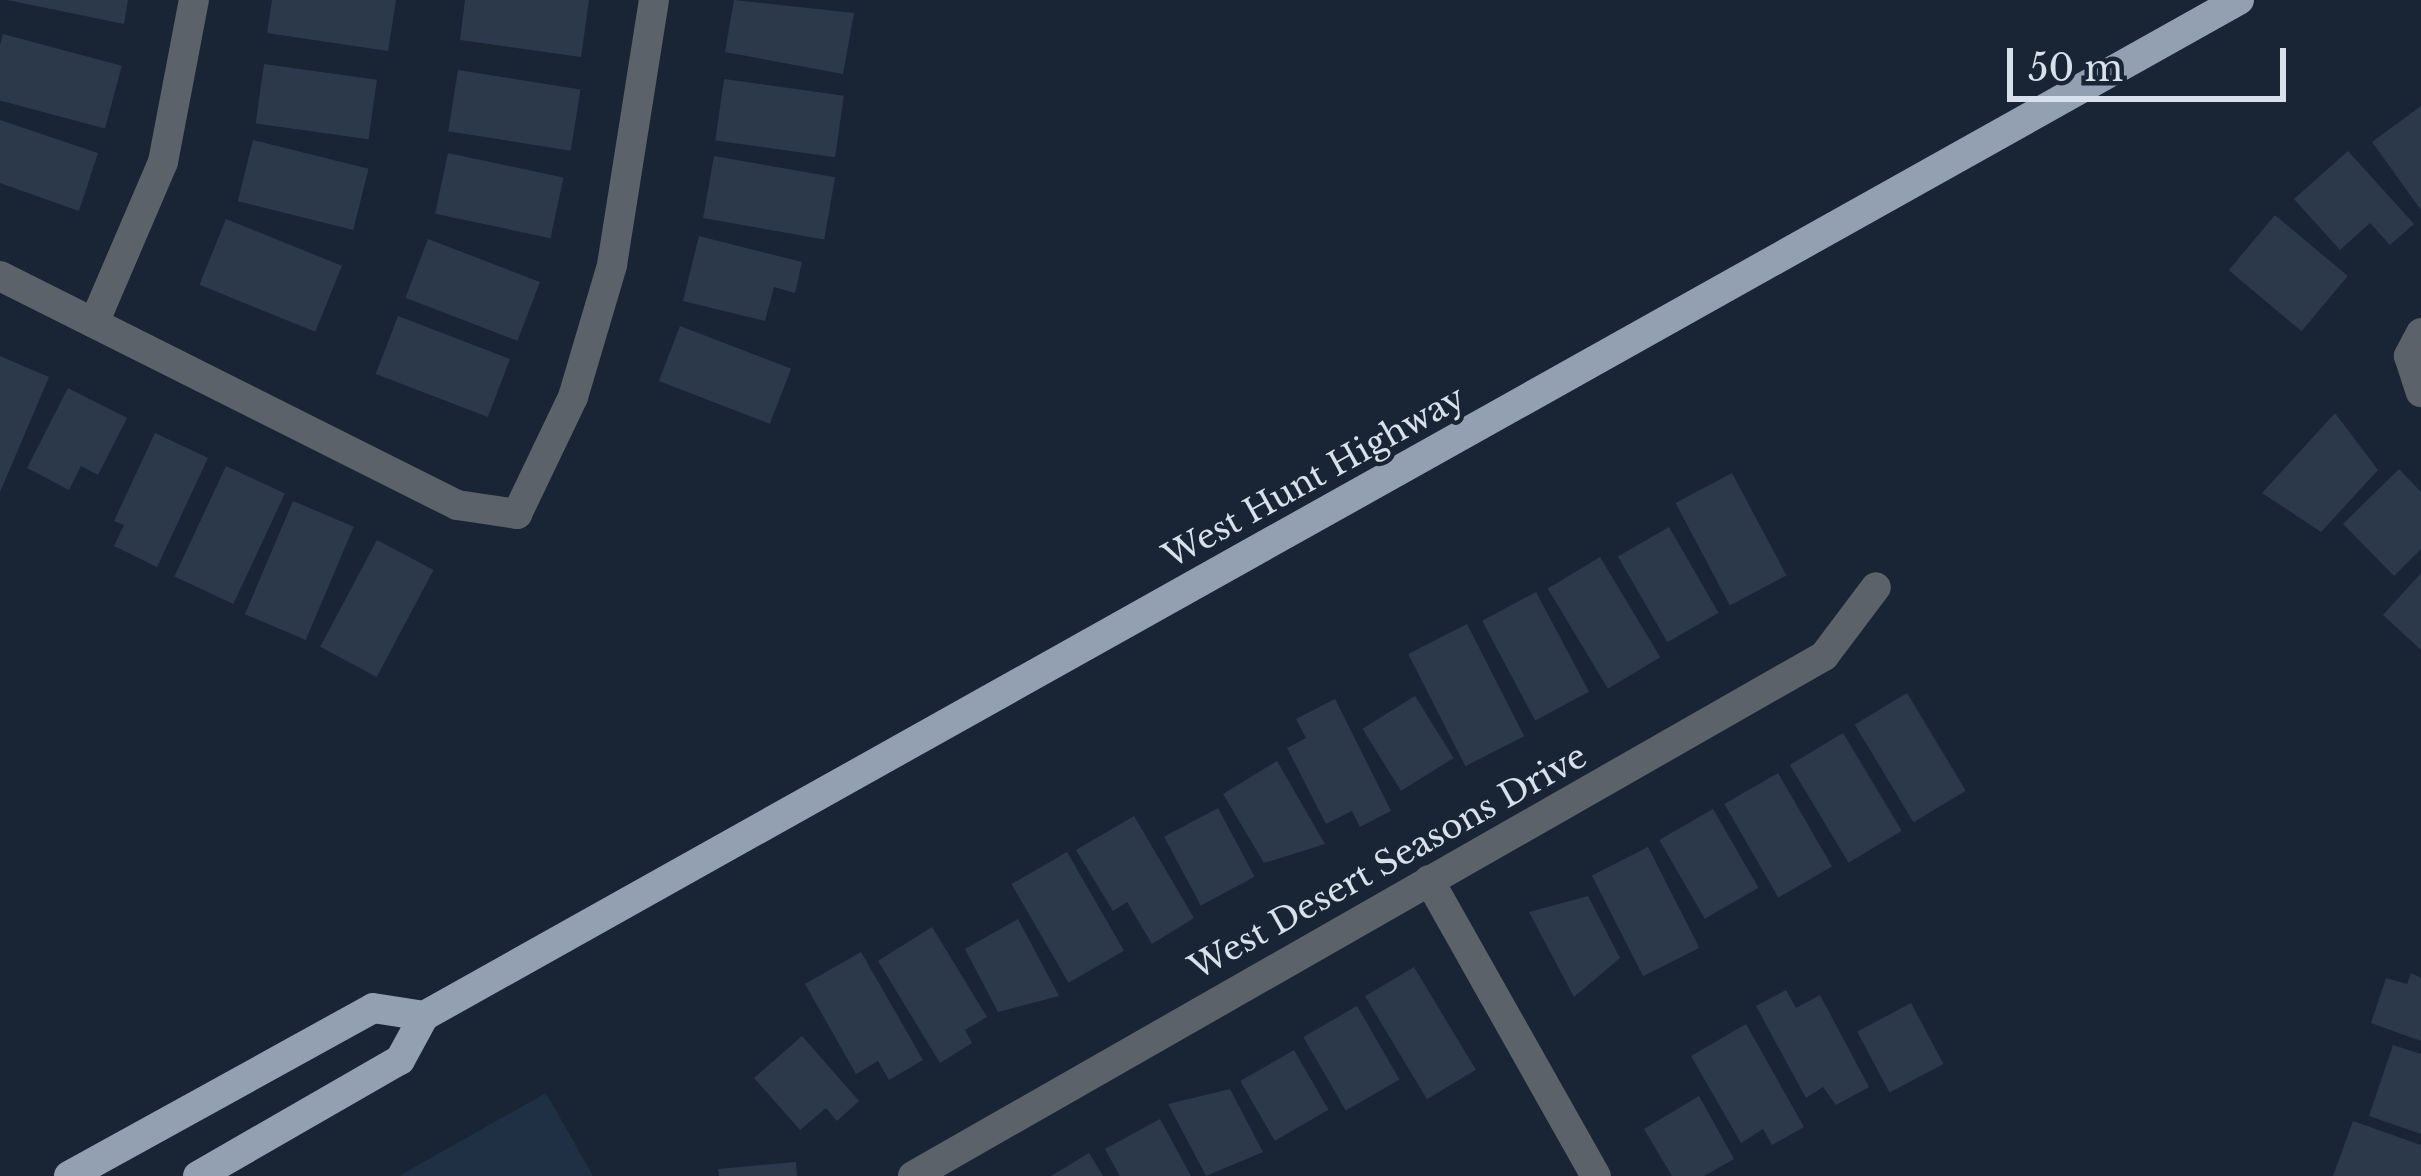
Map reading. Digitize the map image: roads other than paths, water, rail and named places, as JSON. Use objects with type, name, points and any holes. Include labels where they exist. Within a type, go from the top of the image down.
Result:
[{"type":"main road","name":"West Hunt Highway","points":[[198,1176],[400,1060],[424,1016],[2239,0]]},
{"type":"main road","points":[[69,1176],[373,1009],[424,1016]]},
{"type":"street","points":[[94,323],[163,162],[194,0]]},
{"type":"street","points":[[0,276],[458,505],[517,514],[573,398],[612,265],[654,0]]},
{"type":"street","points":[[2415,345],[2421,392]]},
{"type":"street","name":"West Desert Seasons Drive","points":[[913,1176],[1824,656],[1876,586]]},
{"type":"street","points":[[1429,880],[1596,1176]]}]
